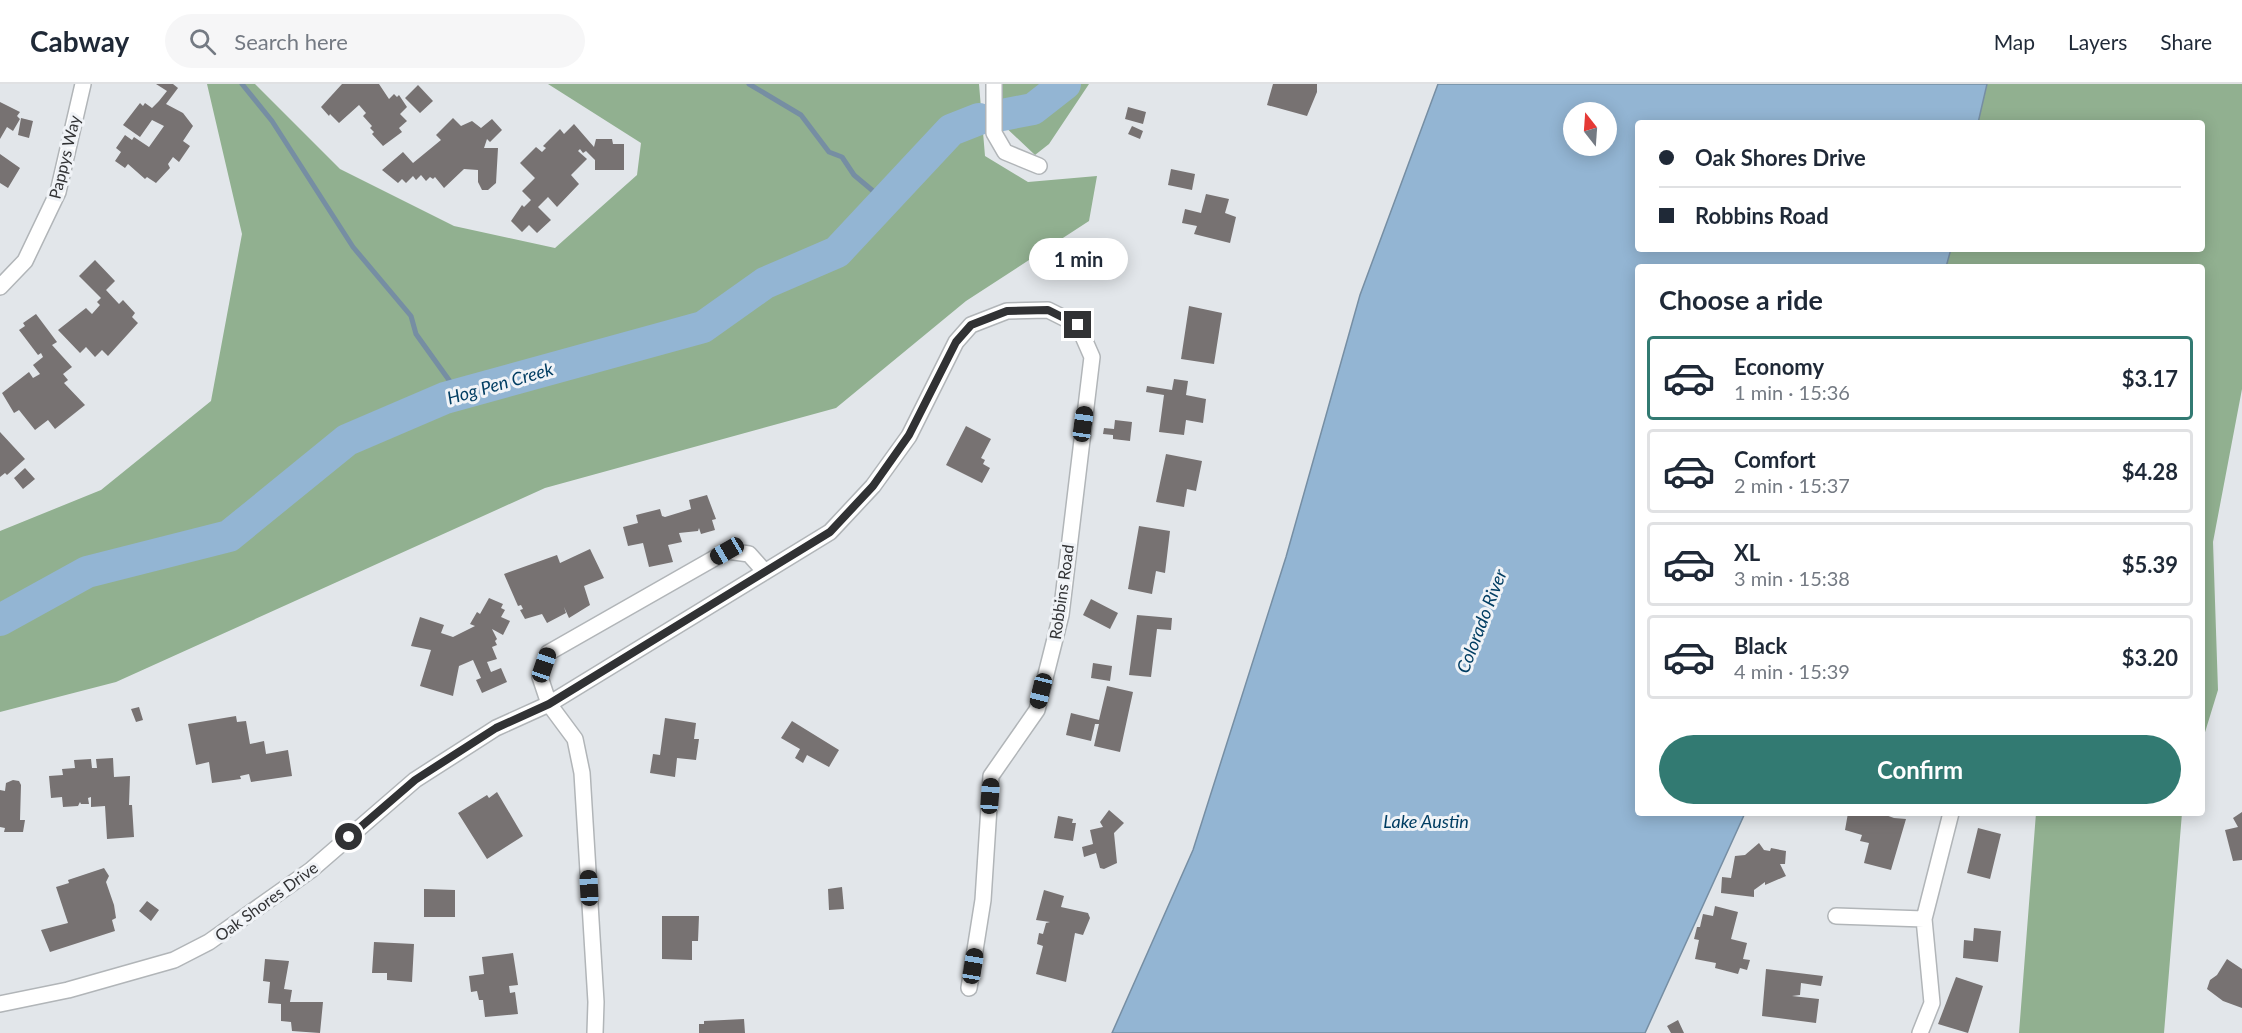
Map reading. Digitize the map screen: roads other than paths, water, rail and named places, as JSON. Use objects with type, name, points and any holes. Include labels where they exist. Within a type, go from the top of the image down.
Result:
[{"type":"street","name":"Pappys Way","points":[[0,287],[25,261],[58,192],[83,84]]},
{"type":"street","points":[[994,84],[994,133],[1005,152],[1039,166]]},
{"type":"street","name":"Oak Shores Drive","points":[[0,1004],[68,990],[174,960],[209,942],[310,870],[415,780],[496,728],[549,704],[830,532],[873,486],[909,435],[956,342],[971,325],[1007,311],[1048,310]]},
{"type":"street","name":"Robbins Road","points":[[969,988],[983,900],[991,776],[1037,710],[1058,625],[1092,357],[1078,325],[1048,310]]},
{"type":"street","points":[[595,1033],[596,1002],[582,773],[575,739],[549,704],[540,677],[548,653],[727,551],[749,554],[765,572]]},
{"type":"street","points":[[1920,1033],[1932,1003],[1924,919],[1950,816]]},
{"type":"street","points":[[1836,916],[1924,919]]},
{"type":"water","name":"Lake Austin","points":[[1438,84],[1987,84],[1979,120],[1635,120],[1635,252],[1950,252],[1947,264],[1635,264],[1635,816],[1744,816],[1645,1033],[1112,1033],[1193,850],[1286,557],[1360,295]]},
{"type":"waterway","points":[[242,84],[272,121],[353,247],[411,316],[416,334],[459,394]]},
{"type":"waterway","points":[[749,84],[801,115],[829,152],[842,157],[854,175],[885,201]]},
{"type":"waterway","name":"Hog Pen Creek","points":[[1002,115],[1033,109],[1065,84]]},
{"type":"waterway","name":"Hog Pen Creek","points":[[0,620],[87,572],[229,536],[347,440],[445,398],[703,327],[765,283],[837,252],[951,130],[979,119]]},
{"type":"water label","name":"Colorado River","points":[[1481,621]]}]
